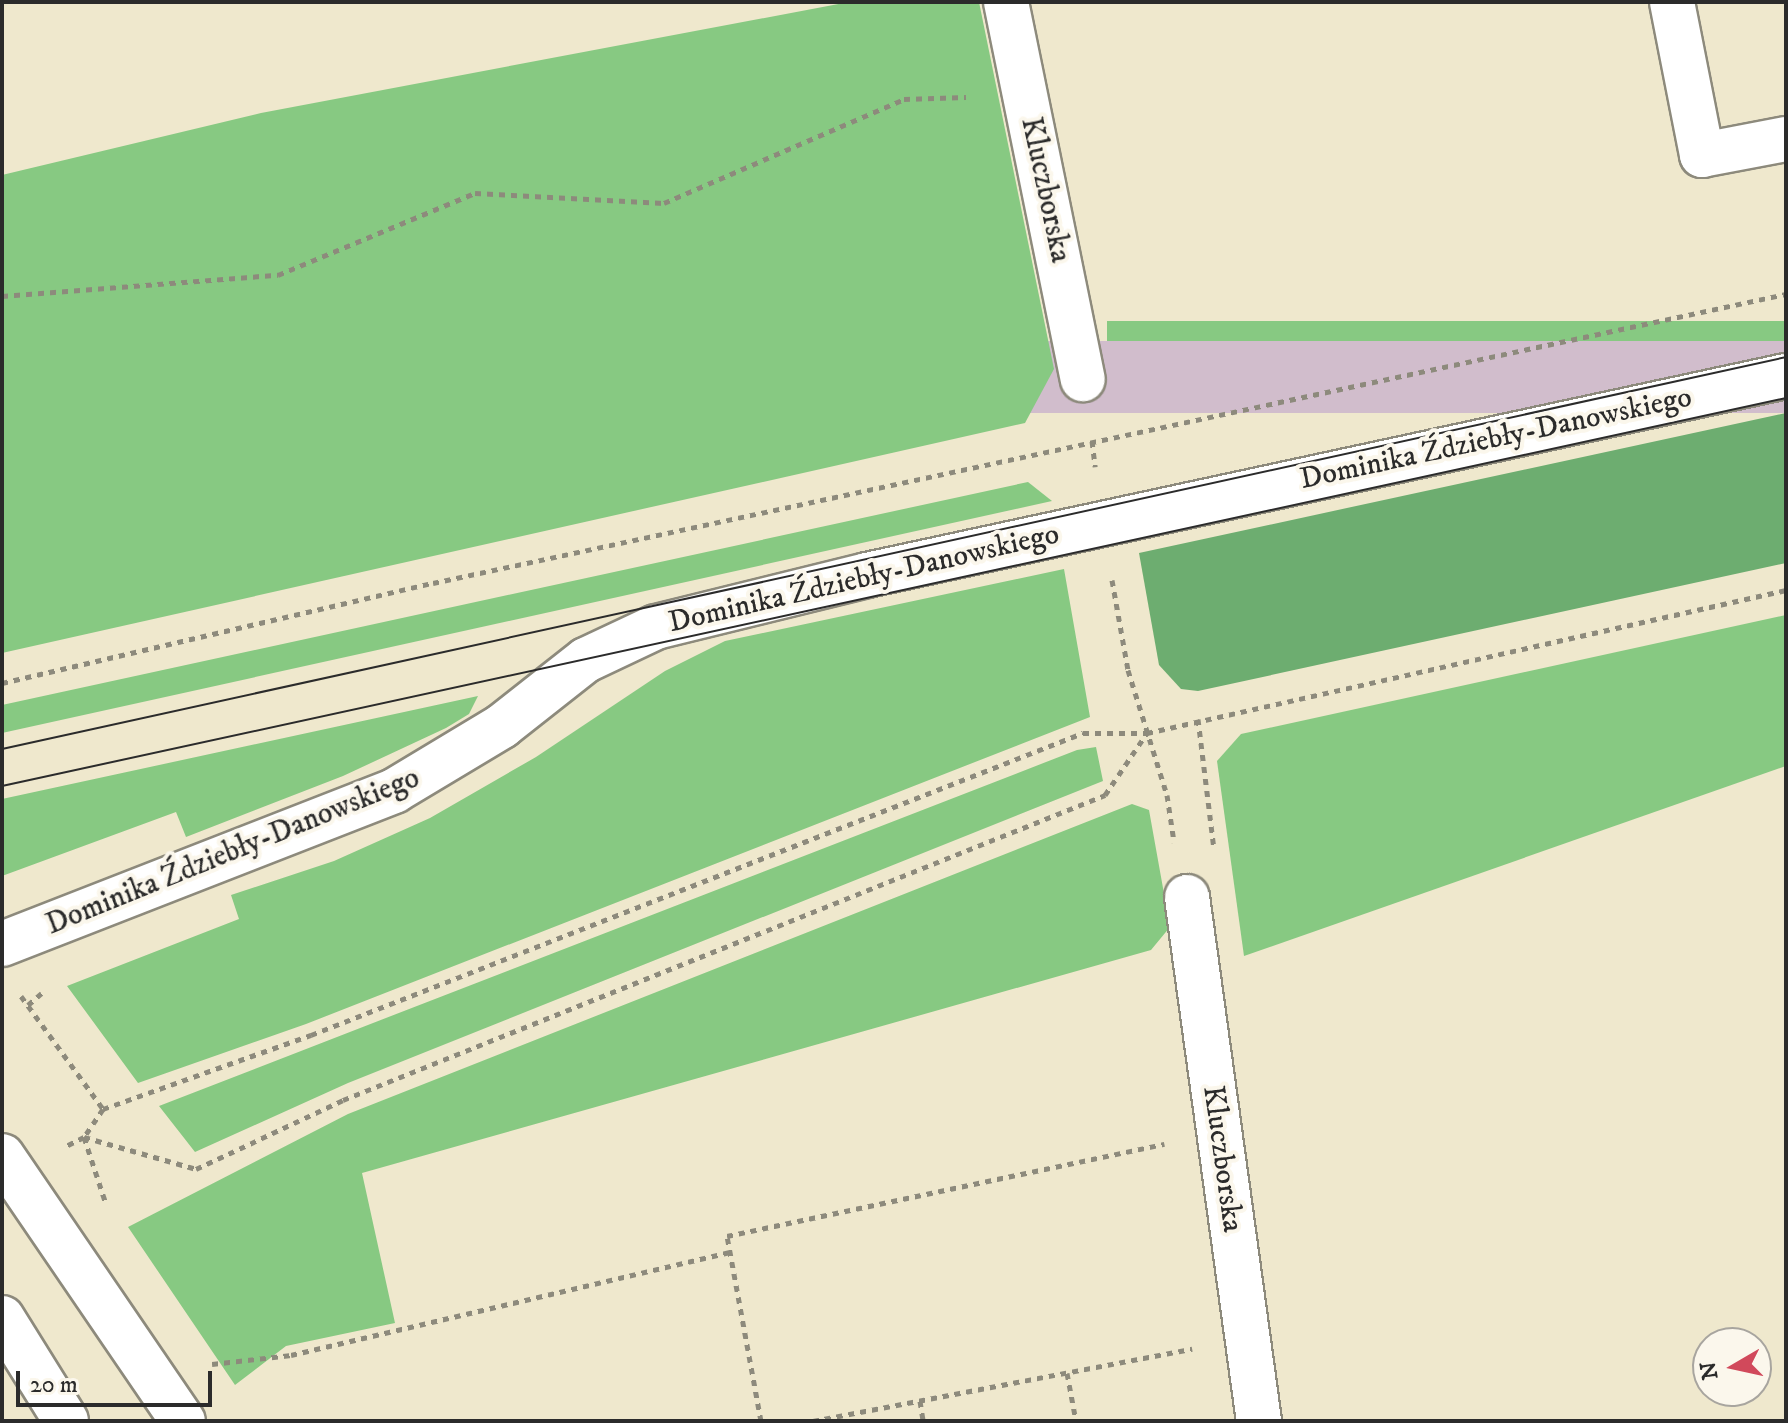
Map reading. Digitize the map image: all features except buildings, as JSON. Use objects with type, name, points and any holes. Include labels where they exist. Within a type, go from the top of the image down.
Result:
[{"type":"street","name":"Kluczborska","points":[[1006,2],[1083,379]]},
{"type":"street","points":[[1672,2],[1702,155],[1786,139]]},
{"type":"street","name":"Dominika Ździebły-Danowskiego","points":[[2,944],[394,791],[502,726],[586,660],[656,627],[867,575],[1786,376]]},
{"type":"street","name":"Kluczborska","points":[[1187,897],[1259,1421]]},
{"type":"street","points":[[2,1156],[183,1421]]},
{"type":"street","points":[[2,1318],[67,1420]]},
{"type":"path","points":[[2,296],[278,275],[475,193],[664,203],[904,99],[1025,96]]},
{"type":"path","points":[[2,683],[433,583],[1786,294]]},
{"type":"path","points":[[1111,573],[1128,670],[1167,795],[1187,897]]},
{"type":"path","points":[[59,1149],[84,1137],[103,1109],[311,1035],[1083,733],[1147,733],[1786,590]]},
{"type":"path","points":[[84,1137],[196,1169],[358,1094],[1105,795],[1147,733]]},
{"type":"path","points":[[21,996],[103,1109]]},
{"type":"path","points":[[761,1421],[727,1236],[1170,1143]]},
{"type":"path","points":[[206,1364],[291,1355],[730,1252]]},
{"type":"path","points":[[813,1421],[1209,1346]]},
{"type":"path","points":[[1067,1373],[1076,1421]]},
{"type":"path","points":[[920,1401],[923,1421]]},
{"type":"shaded area","points":[[2,341],[1786,341],[1786,413],[2,413]]},
{"type":"green space","points":[[849,2],[979,2],[1054,369],[1025,423],[2,653],[2,175],[261,113]]},
{"type":"green space","points":[[1107,321],[1786,321],[1786,341],[1107,341]]},
{"type":"green space","points":[[1786,413],[1786,563],[1198,691],[1181,689],[1159,665],[1139,553]]},
{"type":"green space","points":[[1028,482],[1052,501],[2,733],[2,705]]},
{"type":"green space","points":[[1064,569],[1090,717],[306,1024],[138,1083],[67,986],[239,919],[231,895],[334,861],[430,818],[536,757],[665,671],[725,641]]},
{"type":"green space","points":[[1786,615],[1786,766],[1244,956],[1217,761],[1241,734]]},
{"type":"green space","points":[[478,696],[469,714],[446,728],[343,776],[186,837],[176,812],[2,876],[2,799]]},
{"type":"green space","points":[[1096,747],[1103,781],[348,1083],[195,1152],[159,1106],[1077,750]]},
{"type":"green space","points":[[1132,804],[1149,810],[1170,927],[1151,950],[362,1173],[395,1323],[286,1346],[235,1385],[128,1227],[348,1114]]},
{"type":"tram line","points":[[2,749],[1786,357]]},
{"type":"tram line","points":[[2,786],[1786,398]]}]
